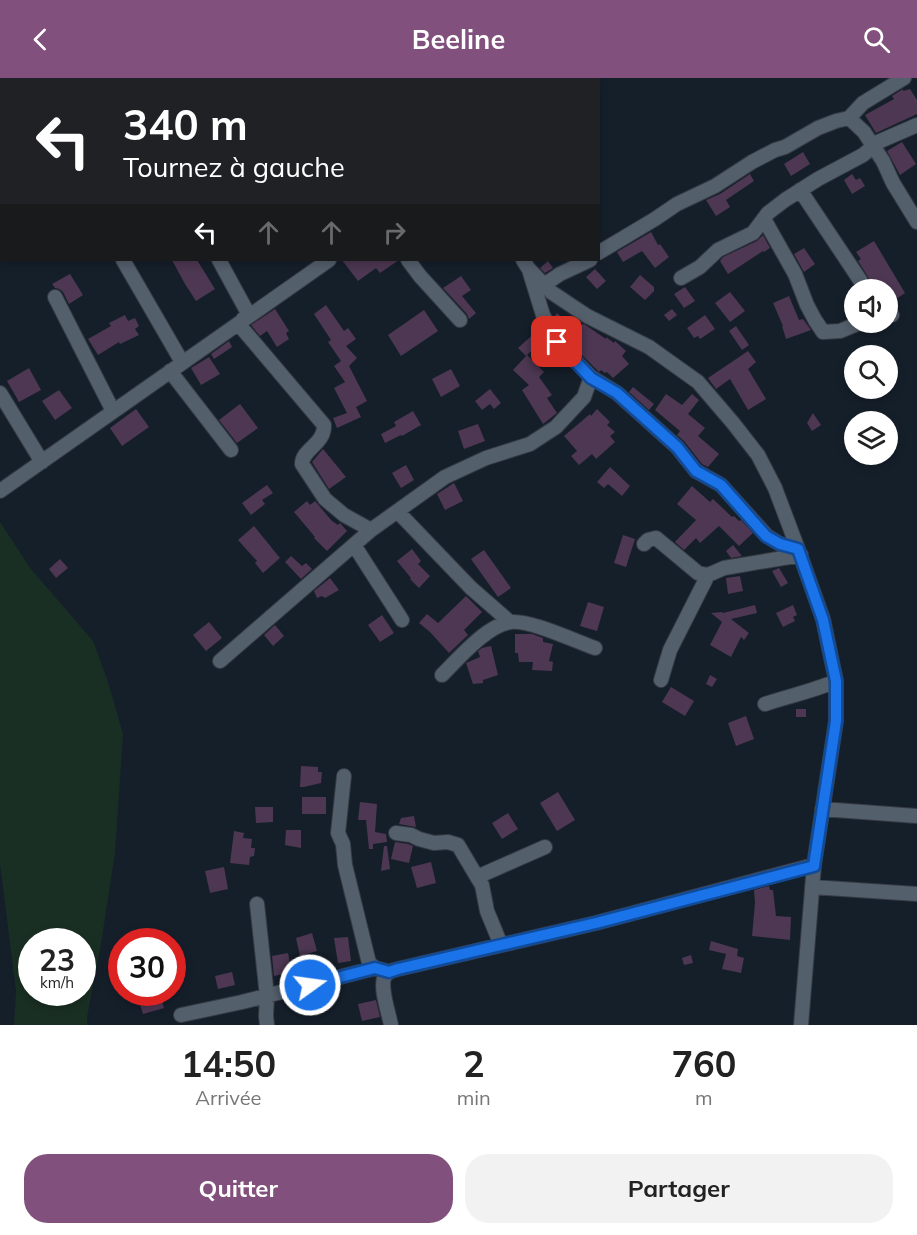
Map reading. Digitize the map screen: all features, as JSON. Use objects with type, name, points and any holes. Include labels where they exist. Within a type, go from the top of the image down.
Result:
[{"type":"street","points":[[600,252],[677,204],[700,195],[752,162],[818,128],[849,118],[863,103],[904,78]]},
{"type":"street","points":[[849,118],[864,132],[874,146],[917,222]]},
{"type":"street","points":[[681,278],[700,267],[718,250],[753,233],[768,213],[800,190],[863,155],[878,142],[917,124]]},
{"type":"street","points":[[800,190],[859,279]]},
{"type":"street","points":[[764,219],[795,274],[815,321],[823,332],[844,329]]},
{"type":"street","points":[[124,261],[182,362]]},
{"type":"street","points":[[219,261],[246,317]]},
{"type":"street","points":[[0,491],[328,261]]},
{"type":"street","points":[[409,261],[460,320]]},
{"type":"street","points":[[544,285],[560,274],[588,261]]},
{"type":"street","points":[[526,264],[551,292],[587,316],[650,347],[698,382],[758,455],[775,488],[800,552],[823,620],[836,681],[836,721],[814,866],[801,1025]]},
{"type":"street","points":[[526,264],[543,315],[557,342],[591,378],[625,400],[677,447],[696,471],[721,485],[766,536],[800,552]]},
{"type":"street","points":[[55,297],[113,411]]},
{"type":"street","points":[[246,317],[241,327],[324,425],[324,433],[302,458],[302,464],[325,499],[344,515],[371,530]]},
{"type":"street","points":[[170,371],[231,450]]},
{"type":"street","points":[[220,661],[371,530],[445,477],[486,458],[530,444],[556,427],[584,397],[591,378]]},
{"type":"street","points":[[0,393],[42,462]]},
{"type":"street","points":[[398,512],[471,588],[510,622]]},
{"type":"street","points":[[644,544],[648,540],[657,538],[698,573],[708,574],[724,568],[800,552]]},
{"type":"street","points":[[354,544],[402,620]]},
{"type":"street","points":[[662,680],[670,650],[708,574]]},
{"type":"street","points":[[442,675],[478,640],[510,622],[533,625],[595,648]]},
{"type":"street","points":[[765,704],[836,681]]},
{"type":"street","points":[[344,776],[338,833],[343,844],[345,865],[369,963],[375,968],[389,972]]},
{"type":"street","points":[[822,809],[917,816]]},
{"type":"street","points":[[396,832],[434,843],[448,842],[458,845],[482,885],[487,911],[501,945]]},
{"type":"street","points":[[477,877],[545,847]]},
{"type":"street","points":[[391,1025],[383,984],[389,972],[596,923],[814,866]]},
{"type":"street","points":[[812,887],[917,894]]},
{"type":"street","points":[[257,904],[267,996],[267,1025]]},
{"type":"street","points":[[181,1015],[375,968]]},
{"type":"green space","points":[[0,522],[30,568],[93,641],[123,734],[115,852],[96,970],[96,928],[18,928],[18,1006],[89,1006],[87,1025],[14,1025],[16,991],[0,863]]},
{"type":"building","points":[[903,89],[903,91],[910,89],[917,100],[917,114],[876,133],[865,115],[894,99],[892,96]]},
{"type":"building","points":[[902,142],[916,164],[900,175],[887,151]]},
{"type":"building","points":[[803,152],[810,164],[791,176],[784,164]]},
{"type":"building","points":[[750,174],[754,181],[726,200],[730,207],[716,216],[706,200],[720,194]]},
{"type":"building","points":[[852,174],[856,180],[860,178],[865,186],[852,194],[844,180]]},
{"type":"building","points":[[651,232],[658,245],[660,244],[669,257],[655,268],[642,251],[623,262],[617,252]]},
{"type":"building","points":[[763,235],[770,248],[728,274],[720,261],[723,257],[757,241]]},
{"type":"building","points":[[874,241],[897,279],[869,279],[858,261],[861,259],[856,252]]},
{"type":"building","points":[[804,248],[815,264],[804,272],[794,254]]},
{"type":"building","points":[[173,261],[198,261],[215,289],[196,301]]},
{"type":"building","points":[[343,261],[398,261],[380,273],[376,268],[358,281]]},
{"type":"building","points":[[548,261],[553,268],[545,273],[540,268]]},
{"type":"building","points":[[595,269],[606,281],[597,289],[586,277]]},
{"type":"building","points":[[70,274],[83,295],[69,304],[63,292],[52,284]]},
{"type":"building","points":[[640,275],[654,287],[654,291],[645,300],[630,287]]},
{"type":"building","points":[[461,276],[471,290],[462,296],[476,313],[469,319],[443,288]]},
{"type":"building","points":[[898,281],[905,293],[898,298]]},
{"type":"building","points":[[685,287],[695,301],[684,308],[674,294]]},
{"type":"building","points":[[730,292],[745,311],[730,322],[715,303]]},
{"type":"building","points":[[789,296],[799,320],[803,319],[811,330],[786,339],[773,303]]},
{"type":"building","points":[[326,305],[344,331],[348,328],[356,339],[346,346],[357,358],[349,366],[367,401],[356,407],[361,417],[337,428],[333,418],[347,413],[334,388],[345,382],[334,366],[341,361],[328,342],[331,340],[314,314]]},
{"type":"building","points":[[275,309],[289,331],[286,333],[289,339],[277,347],[267,331],[260,336],[251,325]]},
{"type":"building","points":[[672,309],[677,315],[669,321],[664,315]]},
{"type":"building","points":[[424,310],[438,331],[401,356],[388,335]]},
{"type":"building","points":[[557,313],[566,321],[570,316],[606,339],[606,337],[614,343],[615,341],[626,351],[622,356],[629,364],[613,378],[607,372],[601,370],[599,372],[576,349],[580,344],[560,328],[554,317]]},
{"type":"building","points":[[125,315],[128,321],[135,318],[139,326],[135,329],[139,335],[120,344],[119,342],[98,355],[88,339],[111,326],[109,323]]},
{"type":"building","points":[[705,315],[715,329],[700,339],[698,336],[694,338],[687,328]]},
{"type":"building","points":[[736,326],[749,345],[742,350],[729,331]]},
{"type":"building","points":[[538,330],[545,338],[526,356],[518,348]]},
{"type":"building","points":[[229,341],[232,347],[214,359],[211,354]]},
{"type":"building","points":[[748,351],[756,362],[748,369],[766,399],[748,410],[730,379],[716,389],[708,378]]},
{"type":"building","points":[[527,355],[544,372],[539,377],[552,395],[547,398],[557,413],[543,424],[522,390],[529,385],[513,370]]},
{"type":"building","points":[[209,357],[220,374],[201,385],[191,368]]},
{"type":"building","points":[[29,368],[41,390],[19,402],[7,381]]},
{"type":"building","points":[[451,369],[460,386],[441,397],[432,379]]},
{"type":"building","points":[[633,387],[654,404],[649,410],[629,392]]},
{"type":"building","points":[[490,389],[501,403],[494,409],[490,404],[482,410],[475,401]]},
{"type":"building","points":[[59,390],[72,408],[55,420],[42,401]]},
{"type":"building","points":[[666,394],[682,405],[692,394],[699,400],[688,414],[705,428],[698,436],[719,454],[708,467],[702,464],[677,435],[680,431],[655,410]]},
{"type":"building","points":[[240,404],[258,428],[237,443],[219,420]]},
{"type":"building","points":[[136,409],[149,427],[122,446],[110,428]]},
{"type":"building","points":[[597,409],[610,422],[607,425],[615,432],[610,436],[615,442],[596,459],[592,454],[579,465],[571,456],[577,451],[564,436]]},
{"type":"building","points":[[413,411],[421,425],[385,443],[381,434],[396,426],[394,422]]},
{"type":"building","points":[[813,413],[821,425],[812,431],[807,423]]},
{"type":"building","points":[[478,424],[485,441],[464,449],[458,431]]},
{"type":"building","points":[[323,449],[346,477],[329,489],[312,462]]},
{"type":"building","points":[[406,465],[414,480],[401,488],[392,473]]},
{"type":"building","points":[[610,467],[630,486],[622,496],[608,484],[604,488],[597,482]]},
{"type":"building","points":[[454,483],[463,501],[445,510],[437,494]]},
{"type":"building","points":[[267,485],[273,493],[262,500],[265,504],[251,515],[242,503]]},
{"type":"building","points":[[692,486],[710,502],[713,499],[732,517],[741,520],[753,533],[739,546],[719,526],[700,543],[696,538],[684,550],[675,542],[696,520],[677,504]]},
{"type":"building","points":[[307,501],[310,505],[315,501],[332,521],[338,525],[340,523],[347,531],[327,551],[294,512]]},
{"type":"building","points":[[254,526],[280,558],[263,573],[255,563],[257,561],[238,540]]},
{"type":"building","points":[[623,535],[635,539],[626,567],[614,563]]},
{"type":"building","points":[[733,545],[742,556],[731,558],[726,551]]},
{"type":"building","points":[[412,549],[421,561],[418,564],[430,576],[419,588],[397,561]]},
{"type":"building","points":[[484,550],[511,588],[498,597],[471,559]]},
{"type":"building","points":[[291,556],[302,566],[306,563],[312,569],[301,579],[285,562]]},
{"type":"building","points":[[60,559],[68,568],[56,578],[49,569]]},
{"type":"building","points":[[779,568],[788,583],[781,587],[772,571]]},
{"type":"building","points":[[740,576],[743,591],[728,594],[726,578]]},
{"type":"building","points":[[330,578],[339,590],[325,598],[322,596],[317,598],[314,591]]},
{"type":"building","points":[[466,596],[482,612],[464,630],[468,635],[449,653],[419,623],[427,614],[438,623]]},
{"type":"building","points":[[588,602],[604,607],[597,631],[580,626]]},
{"type":"building","points":[[755,605],[757,613],[731,619],[749,633],[744,640],[741,637],[731,657],[710,645],[722,622],[711,613],[723,613]]},
{"type":"building","points":[[793,605],[797,615],[793,617],[795,621],[783,627],[776,613]]},
{"type":"building","points":[[382,615],[394,633],[380,642],[368,625]]},
{"type":"building","points":[[209,622],[222,638],[206,651],[193,635]]},
{"type":"building","points":[[275,625],[284,636],[273,646],[264,635]]},
{"type":"building","points":[[515,634],[532,634],[543,638],[543,642],[553,644],[549,661],[553,662],[552,671],[532,670],[533,662],[519,662],[518,653],[515,653]]},
{"type":"building","points":[[491,646],[498,675],[483,680],[483,683],[473,684],[466,663],[480,657],[478,651],[482,648]]},
{"type":"building","points":[[710,675],[717,679],[712,687],[706,684]]},
{"type":"building","points":[[671,687],[694,701],[685,716],[662,702]]},
{"type":"building","points":[[796,709],[806,709],[806,717],[796,717]]},
{"type":"building","points":[[746,716],[754,739],[736,746],[728,723]]},
{"type":"building","points":[[301,766],[318,767],[318,772],[322,772],[321,783],[300,787]]},
{"type":"building","points":[[558,792],[575,820],[557,831],[540,803]]},
{"type":"building","points":[[302,797],[326,797],[326,814],[302,814]]},
{"type":"building","points":[[360,802],[377,804],[375,832],[386,834],[387,842],[373,844],[373,849],[369,849],[366,820],[358,820]]},
{"type":"building","points":[[255,807],[273,807],[273,822],[256,823]]},
{"type":"building","points":[[508,813],[518,829],[502,839],[492,823]]},
{"type":"building","points":[[414,816],[416,827],[399,824],[401,818]]},
{"type":"building","points":[[286,830],[301,830],[301,848],[285,845]]},
{"type":"building","points":[[234,831],[244,833],[243,838],[252,839],[251,848],[255,848],[249,865],[230,863]]},
{"type":"building","points":[[395,842],[413,846],[409,863],[391,859]]},
{"type":"building","points":[[384,846],[387,846],[390,869],[381,871]]},
{"type":"building","points":[[431,862],[436,883],[417,888],[411,867]]},
{"type":"building","points":[[224,867],[228,889],[210,893],[205,871]]},
{"type":"building","points":[[769,886],[770,890],[773,890],[776,916],[791,917],[790,940],[752,936],[754,890]]},
{"type":"building","points":[[312,933],[317,951],[300,956],[296,938]]},
{"type":"building","points":[[348,937],[351,961],[338,963],[334,938]]},
{"type":"building","points":[[711,941],[738,949],[737,956],[744,958],[741,973],[722,969],[726,954],[709,950]]},
{"type":"building","points":[[288,953],[292,972],[274,976],[272,956]]},
{"type":"building","points":[[691,955],[693,963],[684,965],[682,958]]},
{"type":"building","points":[[232,972],[235,985],[218,989],[215,976]]},
{"type":"building","points":[[376,1000],[380,1017],[362,1021],[358,1004]]},
{"type":"building","points":[[141,1006],[163,1006],[164,1008],[143,1014]]},
{"type":"route","points":[[310,985],[375,968],[389,972],[596,923],[814,866],[836,721],[836,681],[823,620],[798,549],[780,544],[766,536],[721,485],[696,471],[677,447],[617,393],[591,378],[557,342]]}]
